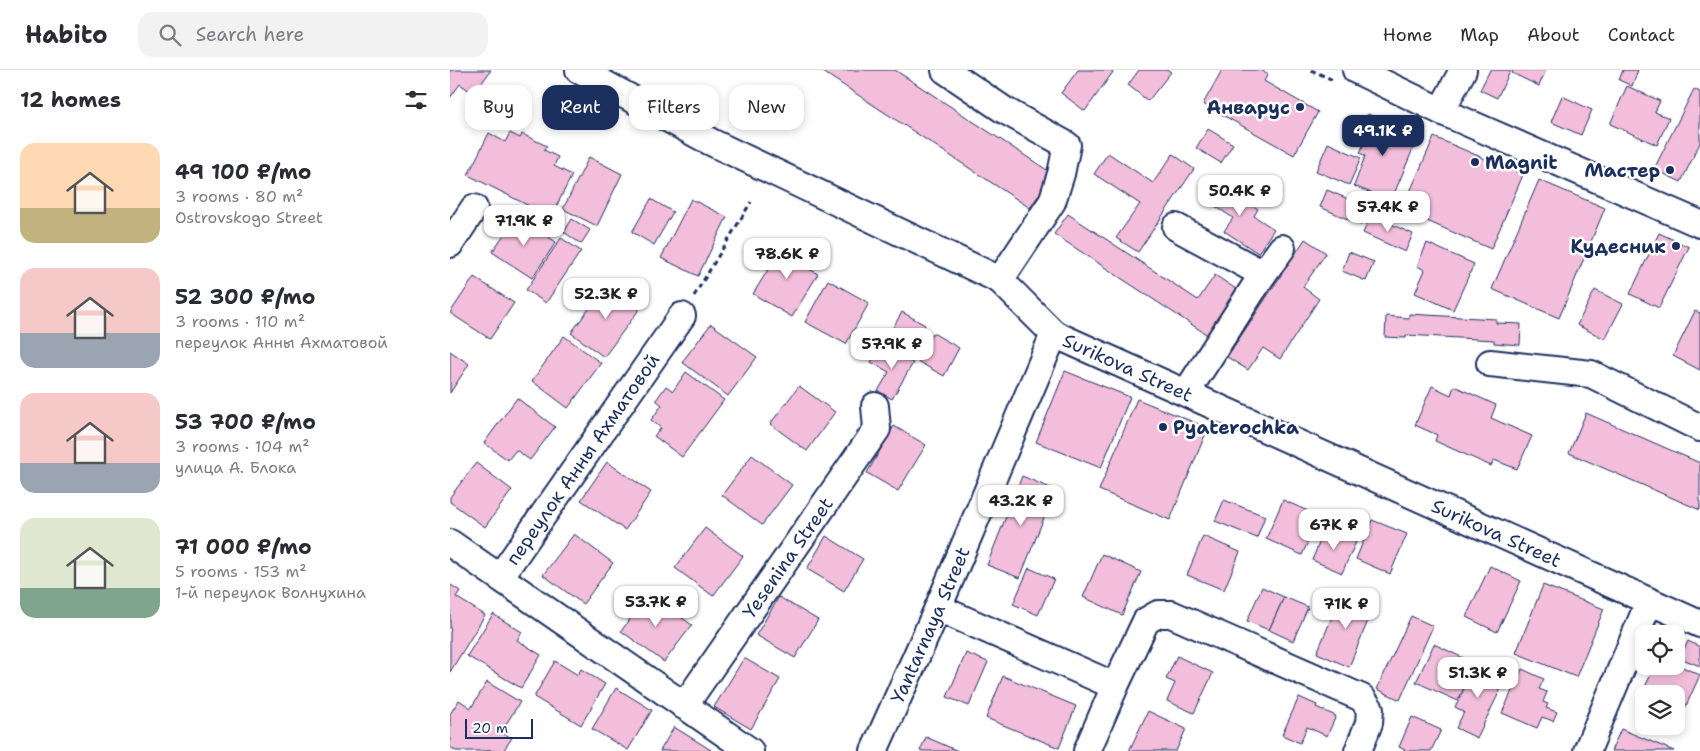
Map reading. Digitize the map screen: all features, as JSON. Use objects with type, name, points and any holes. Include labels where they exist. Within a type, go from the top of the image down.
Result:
[{"type":"street","name":"Surikova Street","points":[[579,70],[711,142],[1000,280],[1054,334],[1649,602],[1700,623]]},
{"type":"street","points":[[945,70],[1004,110],[1067,144],[1061,174],[1052,202],[1000,280]]},
{"type":"street","points":[[1356,70],[1441,111],[1700,224]]},
{"type":"street","points":[[1441,111],[1463,70]]},
{"type":"street","points":[[450,244],[474,208]]},
{"type":"street","points":[[1176,227],[1263,274]]},
{"type":"street","points":[[1186,393],[1282,248]]},
{"type":"street","name":"переулок Анны Ахматовой","points":[[500,577],[682,316]]},
{"type":"street","name":"Yantarnaya Street","points":[[874,751],[938,608],[1054,334]]},
{"type":"street","points":[[1490,363],[1591,374],[1700,428]]},
{"type":"street","name":"Yesenina Street","points":[[684,706],[877,429],[875,406]]},
{"type":"street","points":[[450,543],[750,751]]},
{"type":"street","points":[[1587,751],[1649,602]]},
{"type":"street","points":[[938,608],[1115,686]]},
{"type":"street","points":[[1087,751],[1146,621],[1158,614],[1171,614],[1362,698],[1370,709],[1369,723],[1358,751]]},
{"type":"path","points":[[682,316],[751,202]]},
{"type":"building","points":[[450,70],[491,70],[480,85],[465,85],[465,88],[460,84],[450,98]]},
{"type":"building","points":[[820,70],[895,70],[1053,174],[1030,208]]},
{"type":"building","points":[[1078,70],[1110,70],[1113,72],[1085,111],[1061,93]]},
{"type":"building","points":[[1139,70],[1168,70],[1171,72],[1148,101],[1128,85]]},
{"type":"building","points":[[1222,70],[1261,70],[1268,74],[1264,81],[1318,112],[1294,155],[1203,104]]},
{"type":"building","points":[[1490,70],[1511,70],[1497,98],[1480,90]]},
{"type":"building","points":[[1513,70],[1546,70],[1539,86],[1512,73]]},
{"type":"building","points":[[1623,70],[1638,70],[1632,86],[1619,80]]},
{"type":"building","points":[[1627,86],[1660,101],[1655,112],[1669,118],[1657,145],[1610,124]]},
{"type":"building","points":[[1694,89],[1700,92],[1700,143],[1681,182],[1654,169]]},
{"type":"building","points":[[1562,96],[1592,110],[1581,135],[1551,122]]},
{"type":"building","points":[[1368,114],[1418,137],[1391,201],[1354,186],[1365,156],[1360,153],[1366,138],[1357,135]]},
{"type":"building","points":[[1208,129],[1233,144],[1221,163],[1196,148]]},
{"type":"building","points":[[489,133],[505,142],[510,133],[520,138],[522,134],[547,146],[544,150],[558,157],[554,166],[572,175],[551,217],[468,175]]},
{"type":"building","points":[[1434,137],[1523,175],[1491,249],[1402,210]]},
{"type":"building","points":[[1328,143],[1361,158],[1349,185],[1316,171]]},
{"type":"building","points":[[1108,153],[1153,183],[1173,154],[1194,169],[1138,252],[1116,238],[1140,204],[1094,174]]},
{"type":"building","points":[[589,157],[622,174],[597,226],[563,209]]},
{"type":"building","points":[[1539,180],[1605,208],[1559,318],[1492,289]]},
{"type":"building","points":[[1215,181],[1258,209],[1254,216],[1274,229],[1258,253],[1224,231],[1233,218],[1203,198]]},
{"type":"building","points":[[1327,190],[1369,208],[1361,225],[1320,207]]},
{"type":"building","points":[[651,199],[673,212],[654,245],[632,232]]},
{"type":"building","points":[[691,199],[727,217],[698,276],[661,258]]},
{"type":"building","points":[[1068,214],[1198,300],[1215,275],[1239,291],[1209,336],[1054,234]]},
{"type":"building","points":[[1371,215],[1413,234],[1405,252],[1363,233]]},
{"type":"building","points":[[517,216],[556,242],[532,278],[492,252]]},
{"type":"building","points":[[572,219],[590,230],[581,244],[564,232]]},
{"type":"building","points":[[1659,233],[1689,247],[1659,308],[1630,294]]},
{"type":"building","points":[[561,238],[581,251],[546,303],[526,290]]},
{"type":"building","points":[[1305,239],[1326,253],[1303,287],[1319,299],[1280,359],[1263,348],[1248,370],[1227,357]]},
{"type":"building","points":[[785,242],[812,257],[806,267],[818,274],[792,317],[753,294]]},
{"type":"building","points":[[1427,243],[1474,264],[1453,310],[1415,293],[1425,270],[1417,266]]},
{"type":"building","points":[[1349,252],[1374,262],[1366,281],[1342,271]]},
{"type":"building","points":[[474,277],[514,303],[490,339],[450,313]]},
{"type":"building","points":[[828,280],[869,303],[846,344],[805,322]]},
{"type":"building","points":[[608,283],[641,307],[604,357],[571,333]]},
{"type":"building","points":[[1595,290],[1623,304],[1605,339],[1577,325]]},
{"type":"building","points":[[1695,311],[1700,313],[1700,370],[1673,356]]},
{"type":"building","points":[[902,312],[925,325],[913,346],[890,333]]},
{"type":"building","points":[[1409,314],[1496,319],[1496,323],[1521,324],[1520,345],[1494,343],[1494,340],[1406,335],[1406,338],[1385,337],[1386,316],[1409,318]]},
{"type":"building","points":[[711,324],[757,357],[728,396],[682,362]]},
{"type":"building","points":[[933,333],[959,348],[944,376],[917,361]]},
{"type":"building","points":[[564,336],[601,363],[568,408],[532,381]]},
{"type":"building","points":[[881,345],[913,363],[892,399],[878,391],[889,372],[871,362]]},
{"type":"building","points":[[450,351],[469,364],[450,393]]},
{"type":"building","points":[[1065,371],[1130,397],[1101,468],[1036,442]]},
{"type":"building","points":[[686,372],[724,400],[682,457],[654,436],[661,428],[651,420],[662,405],[656,400],[666,386],[673,391]]},
{"type":"building","points":[[799,386],[835,412],[807,451],[770,424]]},
{"type":"building","points":[[1432,386],[1451,395],[1454,386],[1496,405],[1491,418],[1532,436],[1517,469],[1494,460],[1491,466],[1435,441],[1437,435],[1415,425]]},
{"type":"building","points":[[517,398],[555,427],[530,460],[516,450],[508,460],[484,443]]},
{"type":"building","points":[[1137,399],[1208,428],[1170,520],[1099,490]]},
{"type":"building","points":[[1586,413],[1700,463],[1700,510],[1569,453]]},
{"type":"building","points":[[894,426],[926,445],[898,491],[867,473]]},
{"type":"building","points":[[752,455],[792,485],[762,525],[722,495]]},
{"type":"building","points":[[607,462],[651,492],[625,530],[581,500]]},
{"type":"building","points":[[476,463],[512,490],[485,527],[450,502],[450,497]]},
{"type":"building","points":[[1022,476],[1055,490],[1020,578],[987,565]]},
{"type":"building","points":[[1224,500],[1265,516],[1257,538],[1215,521]]},
{"type":"building","points":[[1283,500],[1308,511],[1305,517],[1317,522],[1302,555],[1266,539]]},
{"type":"building","points":[[1372,520],[1407,534],[1390,574],[1356,559]]},
{"type":"building","points":[[705,528],[743,556],[713,596],[675,568]]},
{"type":"building","points":[[1325,529],[1356,542],[1342,573],[1312,560]]},
{"type":"building","points":[[574,534],[613,563],[583,604],[543,575]]},
{"type":"building","points":[[826,536],[863,559],[844,591],[807,569]]},
{"type":"building","points":[[1203,536],[1240,552],[1224,590],[1187,575]]},
{"type":"building","points":[[1102,554],[1141,572],[1122,615],[1083,597]]},
{"type":"building","points":[[1490,566],[1521,581],[1497,632],[1466,617]]},
{"type":"building","points":[[1029,568],[1054,579],[1038,615],[1013,604]]},
{"type":"building","points":[[451,585],[460,591],[456,597],[485,615],[450,672],[450,588]]},
{"type":"building","points":[[1543,585],[1604,609],[1576,677],[1516,653]]},
{"type":"building","points":[[1262,587],[1284,597],[1269,630],[1247,621]]},
{"type":"building","points":[[1342,593],[1374,606],[1349,667],[1317,653]]},
{"type":"building","points":[[649,594],[692,625],[664,662],[621,631]]},
{"type":"building","points":[[779,597],[818,620],[795,658],[756,635]]},
{"type":"building","points":[[1284,597],[1308,607],[1293,641],[1269,630]]},
{"type":"building","points":[[493,614],[522,632],[517,640],[541,655],[521,688],[467,656]]},
{"type":"building","points":[[1411,616],[1433,626],[1400,700],[1377,689]]},
{"type":"building","points":[[1688,641],[1700,647],[1700,666],[1685,660],[1685,647]]},
{"type":"building","points":[[1434,644],[1476,664],[1458,701],[1416,682]]},
{"type":"building","points":[[966,653],[988,662],[969,706],[947,697]]},
{"type":"building","points":[[1177,656],[1213,673],[1194,713],[1167,701],[1175,683],[1166,679]]},
{"type":"building","points":[[744,658],[780,679],[751,729],[714,707]]},
{"type":"building","points":[[555,661],[578,675],[581,669],[605,684],[581,725],[534,697]]},
{"type":"building","points":[[1476,664],[1506,678],[1477,738],[1456,728],[1464,712],[1455,707]]},
{"type":"building","points":[[1685,668],[1700,675],[1685,708],[1685,685],[1646,685],[1651,675],[1685,675]]},
{"type":"building","points":[[1522,669],[1544,679],[1539,689],[1547,692],[1543,702],[1548,704],[1546,708],[1557,712],[1553,721],[1542,717],[1537,728],[1502,713]]},
{"type":"building","points":[[1003,676],[1076,706],[1059,748],[986,718]]},
{"type":"building","points":[[487,682],[520,702],[501,732],[512,738],[503,751],[492,751],[489,749],[488,751],[456,751],[450,747],[450,714],[459,700],[471,708]]},
{"type":"building","points":[[616,688],[652,710],[628,750],[592,729]]},
{"type":"building","points":[[1299,697],[1336,716],[1327,736],[1307,727],[1300,743],[1282,735]]},
{"type":"building","points":[[1148,711],[1186,729],[1176,751],[1129,751]]},
{"type":"building","points":[[1412,717],[1441,730],[1431,751],[1407,751],[1399,747]]},
{"type":"building","points":[[674,727],[711,750],[711,751],[660,751]]},
{"type":"building","points":[[1621,729],[1674,751],[1611,751]]},
{"type":"building","points":[[926,737],[958,751],[920,751]]},
{"type":"place","name":"Анварус","points":[[1300,107]]},
{"type":"place","name":"Magnit","points":[[1475,162]]},
{"type":"place","name":"Мастер","points":[[1670,170]]},
{"type":"place","name":"Кудесник","points":[[1676,246]]},
{"type":"place","name":"Pyaterochka","points":[[1163,427]]}]
